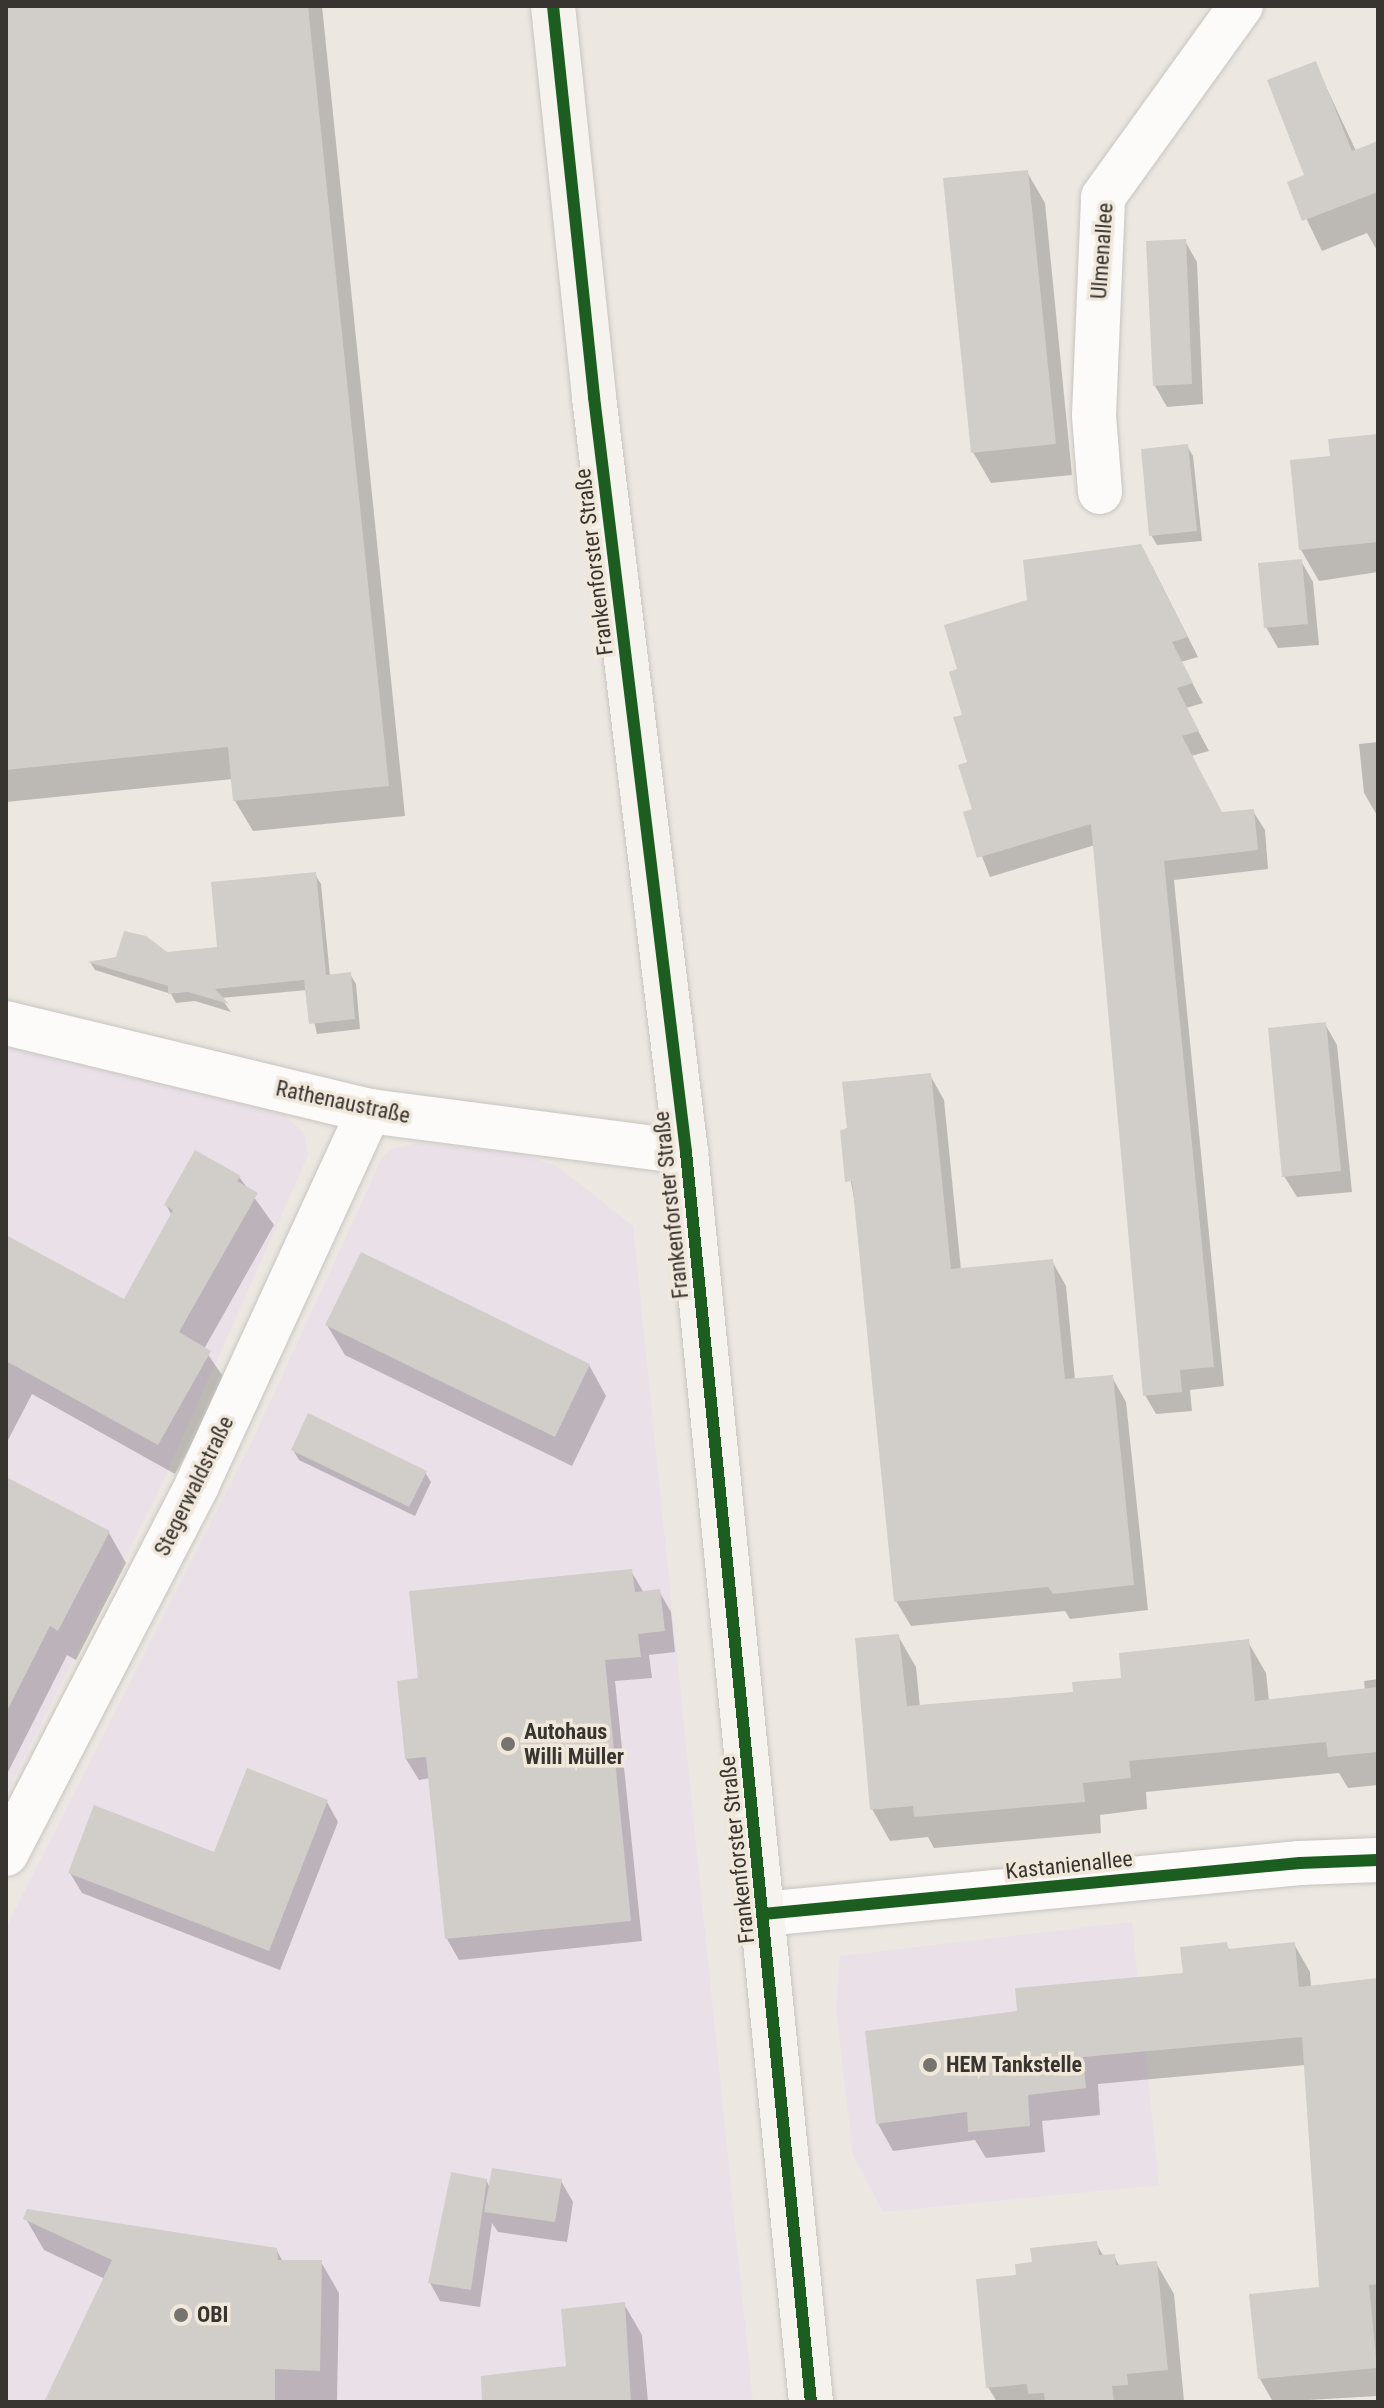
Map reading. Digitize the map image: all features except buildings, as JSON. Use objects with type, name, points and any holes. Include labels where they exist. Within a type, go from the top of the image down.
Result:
[{"type":"main road","name":"Frankenforster Straße","points":[[553,6],[592,383],[686,1152],[811,2402]]},
{"type":"street","name":"Ulmenallee","points":[[1100,492],[1094,415],[1103,197],[1241,6]]},
{"type":"street","name":"Rathenaustraße","points":[[6,1023],[369,1111],[686,1152]]},
{"type":"street","name":"Stegerwaldstraße","points":[[6,1854],[197,1485],[369,1111]]},
{"type":"street","name":"Kastanienallee","points":[[763,1914],[1300,1863],[1378,1860]]},
{"type":"shaded area","points":[[6,1047],[282,1113],[304,1133],[308,1155],[160,1488],[6,1793]]},
{"type":"shaded area","points":[[419,1143],[515,1153],[557,1166],[633,1226],[753,2402],[6,2402],[6,1928],[256,1433],[382,1158],[392,1149]]},
{"type":"shaded area","points":[[1132,1922],[1159,2185],[883,2212],[853,2155],[836,2009],[840,1956]]},
{"type":"cycle path","points":[[553,6],[594,397],[686,1152],[811,2402]]},
{"type":"cycle path","points":[[763,1914],[1300,1863],[1378,1860]]},
{"type":"place","name":"Autohaus Willi Müller","points":[[508,1744]]},
{"type":"place","name":"HEM Tankstelle","points":[[930,2065]]},
{"type":"place","name":"OBI","points":[[181,2315]]}]
